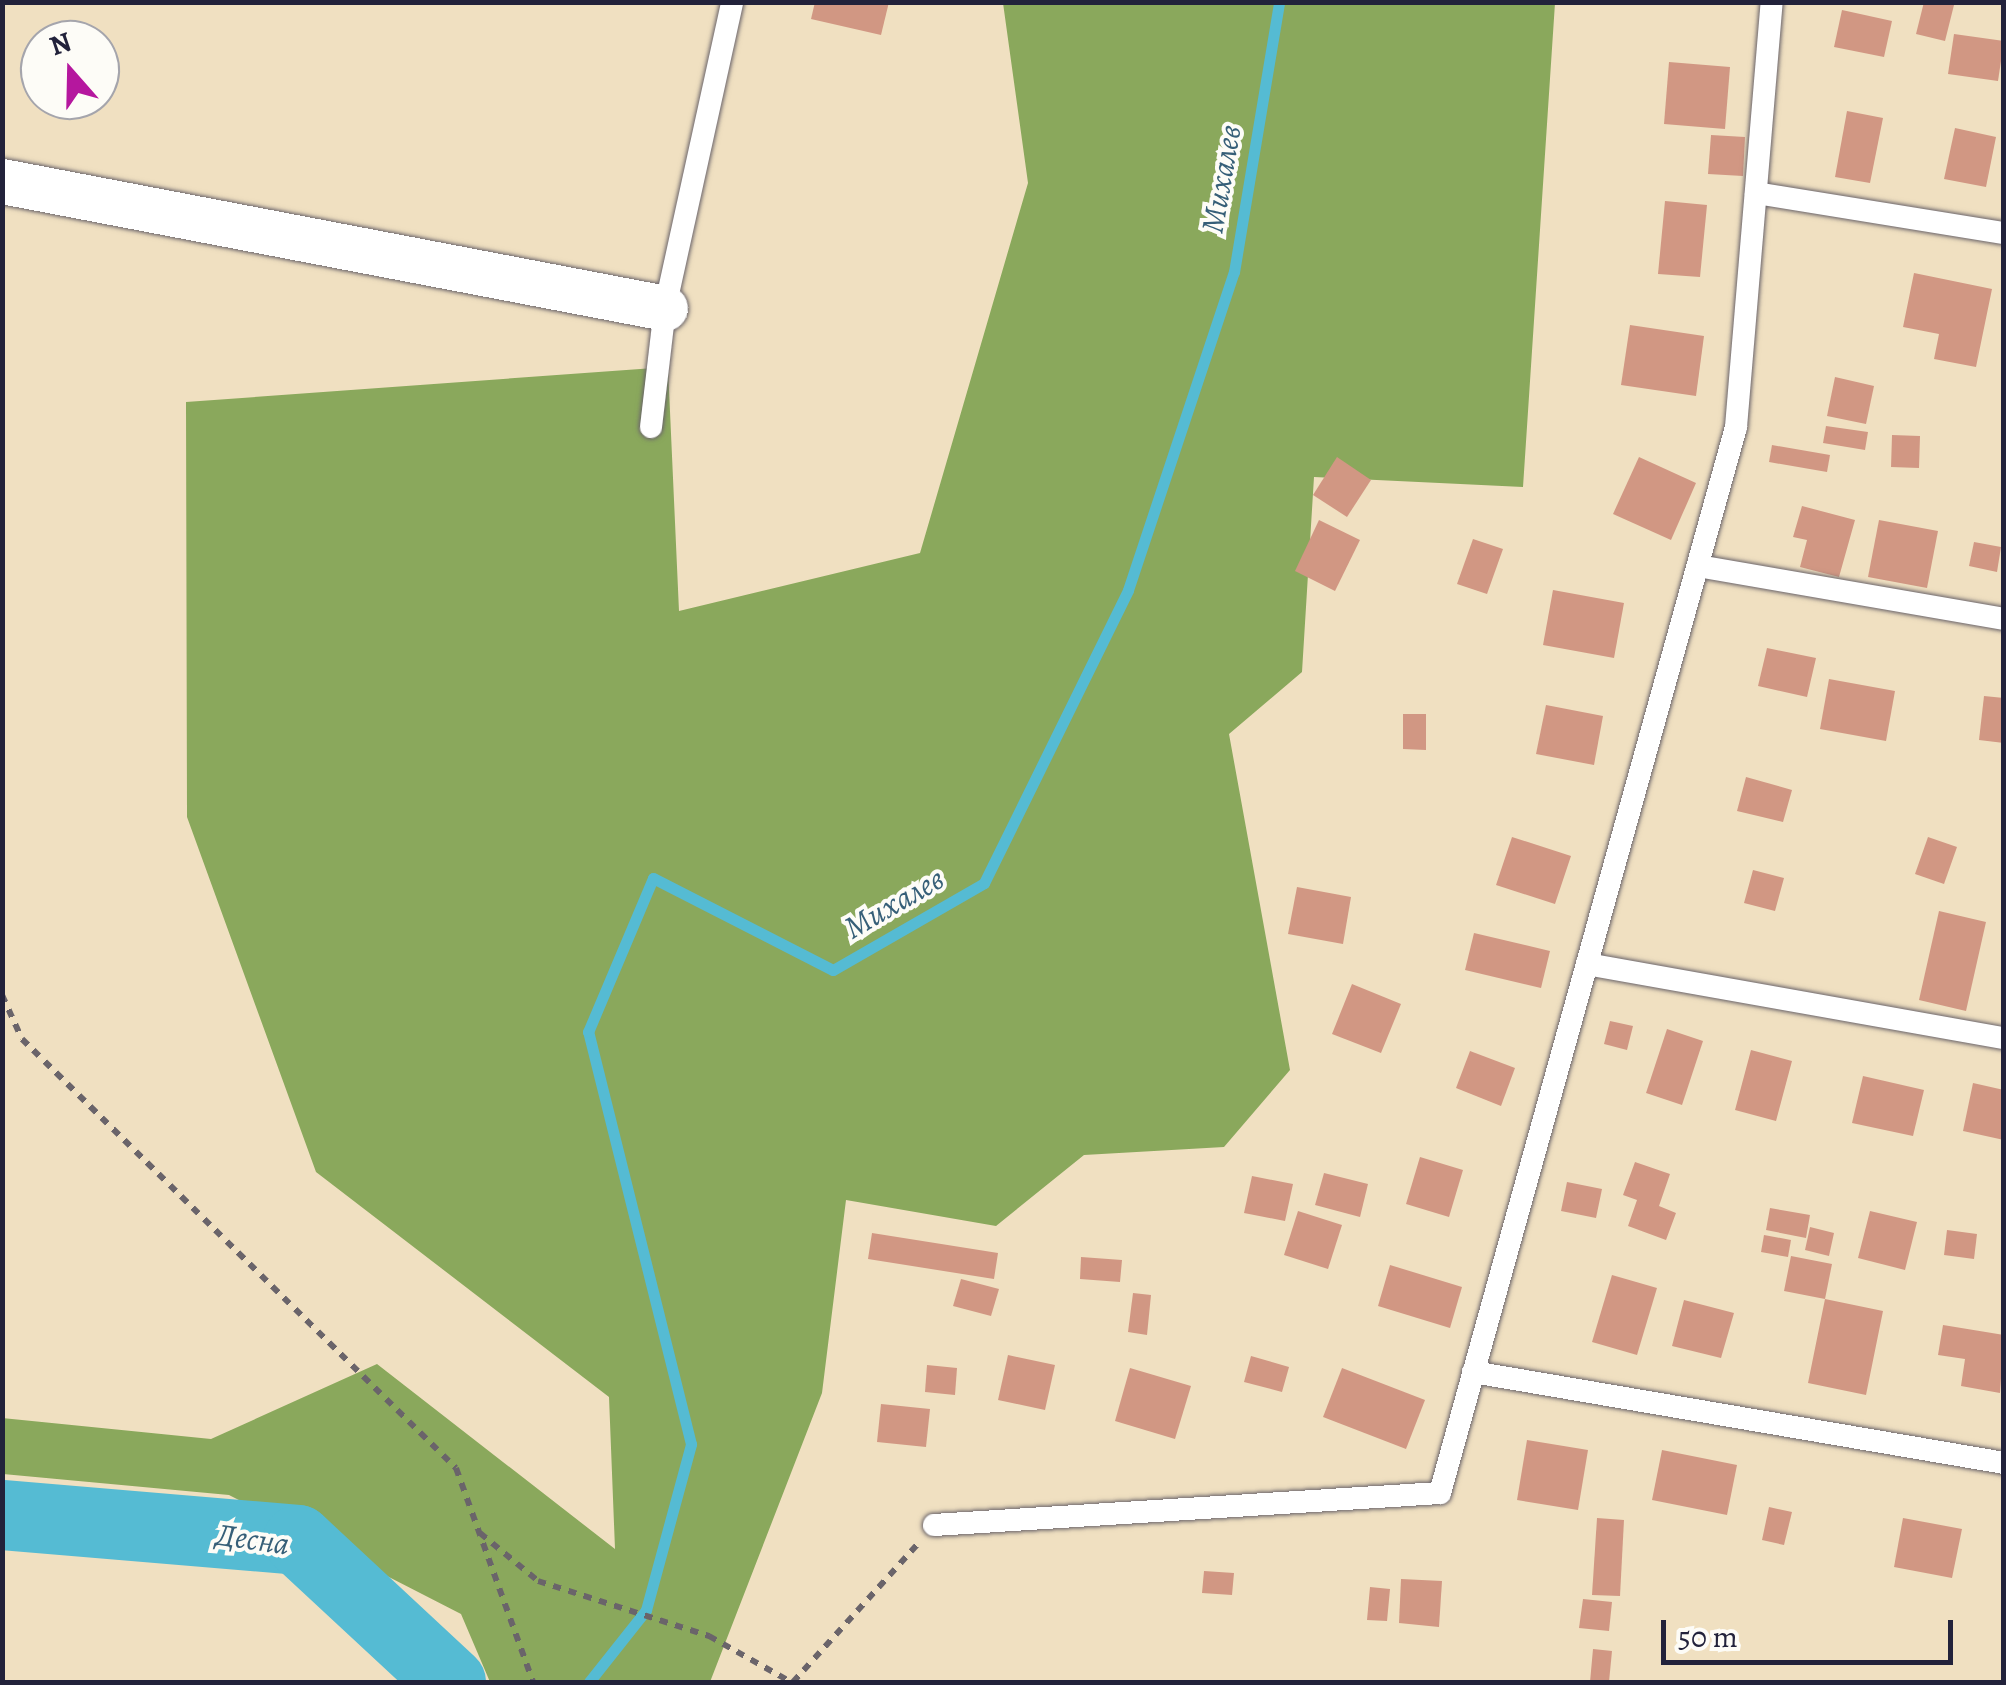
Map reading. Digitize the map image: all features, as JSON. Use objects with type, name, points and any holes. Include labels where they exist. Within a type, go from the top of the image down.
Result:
[{"type":"street","points":[[2,181],[666,308]]},
{"type":"lane","points":[[651,427],[666,308],[732,2]]},
{"type":"lane","points":[[934,1525],[1440,1493],[1736,426],[1772,2]]},
{"type":"lane","points":[[1756,193],[2004,233]]},
{"type":"lane","points":[[1698,566],[2004,619]]},
{"type":"lane","points":[[1587,964],[2004,1038]]},
{"type":"lane","points":[[1474,1372],[2004,1463]]},
{"type":"path","points":[[2,995],[14,1023]]},
{"type":"path","points":[[2,1015],[456,1468],[534,1682]]},
{"type":"path","points":[[479,1532],[538,1581],[709,1636],[761,1658],[792,1682],[934,1525]]},
{"type":"green space","points":[[1003,3],[1555,3],[1523,487],[1314,477],[1302,672],[1229,734],[1290,1070],[1224,1147],[1084,1155],[996,1226],[846,1200],[822,1393],[710,1682],[490,1682],[461,1614],[229,1495],[3,1474],[2,1418],[211,1439],[377,1364],[615,1549],[609,1397],[316,1172],[187,817],[186,402],[668,367],[679,611],[920,553],[1028,183]]},
{"type":"building","points":[[815,2],[889,2],[881,35],[811,19]]},
{"type":"building","points":[[1924,2],[1954,5],[1945,41],[1916,34]]},
{"type":"building","points":[[1842,10],[1892,21],[1884,57],[1834,47]]},
{"type":"building","points":[[1954,34],[2004,41],[1998,81],[1948,74]]},
{"type":"building","points":[[1669,62],[1730,67],[1725,129],[1664,124]]},
{"type":"building","points":[[1847,111],[1883,118],[1870,183],[1835,177]]},
{"type":"building","points":[[1955,128],[1996,137],[1986,187],[1944,179]]},
{"type":"building","points":[[1711,135],[1745,137],[1743,176],[1708,174]]},
{"type":"building","points":[[1665,201],[1707,205],[1700,277],[1658,274]]},
{"type":"building","points":[[1914,273],[1992,289],[1976,367],[1934,359],[1939,334],[1903,327]]},
{"type":"building","points":[[1630,325],[1704,336],[1696,396],[1621,385]]},
{"type":"building","points":[[1835,377],[1874,386],[1866,424],[1827,416]]},
{"type":"building","points":[[1826,426],[1868,432],[1865,450],[1823,443]]},
{"type":"building","points":[[1892,435],[1920,436],[1919,468],[1891,467]]},
{"type":"building","points":[[1772,445],[1830,455],[1827,472],[1769,462]]},
{"type":"building","points":[[1337,457],[1371,480],[1347,517],[1313,495]]},
{"type":"building","points":[[1639,457],[1696,483],[1671,540],[1613,514]]},
{"type":"building","points":[[1802,506],[1855,520],[1839,577],[1800,567],[1807,540],[1793,537]]},
{"type":"building","points":[[1319,520],[1360,540],[1335,591],[1295,571]]},
{"type":"building","points":[[1879,520],[1938,531],[1927,588],[1868,577]]},
{"type":"building","points":[[1473,539],[1503,549],[1487,594],[1457,584]]},
{"type":"building","points":[[1974,542],[2001,547],[1997,572],[1969,566]]},
{"type":"building","points":[[1553,590],[1624,603],[1614,658],[1543,645]]},
{"type":"building","points":[[1767,648],[1816,658],[1807,697],[1758,686]]},
{"type":"building","points":[[1829,679],[1895,691],[1886,741],[1820,729]]},
{"type":"building","points":[[1984,696],[2004,698],[2004,743],[1979,740]]},
{"type":"building","points":[[1546,705],[1603,716],[1594,765],[1536,754]]},
{"type":"building","points":[[1403,714],[1426,714],[1426,750],[1403,749]]},
{"type":"building","points":[[1746,777],[1792,790],[1783,822],[1737,811]]},
{"type":"building","points":[[1512,837],[1571,856],[1555,904],[1496,885]]},
{"type":"building","points":[[1928,837],[1957,847],[1944,884],[1915,874]]},
{"type":"building","points":[[1753,870],[1784,878],[1775,911],[1744,903]]},
{"type":"building","points":[[1297,887],[1351,897],[1343,944],[1288,934]]},
{"type":"building","points":[[1939,911],[1986,922],[1966,1011],[1919,1000]]},
{"type":"building","points":[[1474,933],[1550,951],[1541,988],[1465,970]]},
{"type":"building","points":[[1352,984],[1401,1004],[1381,1053],[1332,1034]]},
{"type":"building","points":[[1610,1021],[1633,1026],[1627,1050],[1604,1044]]},
{"type":"building","points":[[1667,1029],[1703,1041],[1682,1105],[1646,1093]]},
{"type":"building","points":[[1751,1050],[1792,1061],[1776,1121],[1735,1110]]},
{"type":"building","points":[[1470,1051],[1515,1068],[1501,1106],[1456,1088]]},
{"type":"building","points":[[1863,1076],[1924,1090],[1913,1136],[1852,1123]]},
{"type":"building","points":[[1973,1083],[2004,1090],[2004,1140],[1963,1131]]},
{"type":"building","points":[[1420,1157],[1463,1170],[1449,1217],[1406,1204]]},
{"type":"building","points":[[1635,1162],[1670,1174],[1659,1206],[1676,1213],[1666,1240],[1628,1226],[1637,1200],[1623,1195]]},
{"type":"building","points":[[1324,1173],[1368,1184],[1360,1217],[1315,1205]]},
{"type":"building","points":[[1252,1176],[1293,1184],[1285,1221],[1244,1213]]},
{"type":"building","points":[[1567,1182],[1602,1189],[1596,1218],[1561,1211]]},
{"type":"building","points":[[1770,1208],[1810,1215],[1806,1238],[1766,1230]]},
{"type":"building","points":[[1298,1211],[1342,1225],[1328,1269],[1284,1255]]},
{"type":"building","points":[[1870,1211],[1917,1222],[1905,1270],[1858,1258]]},
{"type":"building","points":[[1810,1227],[1834,1233],[1829,1256],[1805,1250]]},
{"type":"building","points":[[1947,1230],[1977,1234],[1974,1259],[1944,1255]]},
{"type":"building","points":[[872,1233],[998,1253],[994,1279],[868,1259]]},
{"type":"building","points":[[1764,1235],[1791,1240],[1788,1257],[1761,1252]]},
{"type":"building","points":[[1791,1256],[1832,1264],[1825,1299],[1784,1291]]},
{"type":"building","points":[[1081,1257],[1122,1260],[1120,1282],[1080,1279]]},
{"type":"building","points":[[1390,1265],[1462,1287],[1450,1328],[1378,1306]]},
{"type":"building","points":[[1612,1275],[1657,1288],[1637,1355],[1592,1342]]},
{"type":"building","points":[[961,1279],[999,1289],[991,1316],[953,1306]]},
{"type":"building","points":[[1133,1293],[1151,1295],[1147,1335],[1128,1332]]},
{"type":"building","points":[[1825,1299],[1883,1311],[1866,1395],[1808,1383]]},
{"type":"building","points":[[1684,1300],[1734,1313],[1721,1358],[1672,1346]]},
{"type":"building","points":[[1943,1325],[2004,1335],[2000,1393],[1961,1386],[1965,1359],[1938,1355]]},
{"type":"building","points":[[1008,1355],[1055,1365],[1045,1410],[998,1400]]},
{"type":"building","points":[[1251,1356],[1289,1367],[1282,1392],[1244,1382]]},
{"type":"building","points":[[927,1365],[957,1368],[955,1395],[925,1392]]},
{"type":"building","points":[[1130,1368],[1191,1386],[1175,1439],[1115,1421]]},
{"type":"building","points":[[1342,1368],[1425,1400],[1406,1449],[1323,1417]]},
{"type":"building","points":[[881,1404],[930,1409],[926,1447],[877,1442]]},
{"type":"building","points":[[1527,1440],[1588,1450],[1578,1510],[1517,1500]]},
{"type":"building","points":[[1662,1450],[1737,1465],[1727,1515],[1652,1500]]},
{"type":"building","points":[[1769,1507],[1792,1512],[1784,1545],[1762,1540]]},
{"type":"building","points":[[1597,1518],[1624,1520],[1620,1596],[1592,1595]]},
{"type":"building","points":[[1903,1518],[1962,1529],[1952,1578],[1894,1567]]},
{"type":"building","points":[[1204,1571],[1234,1573],[1232,1595],[1202,1593]]},
{"type":"building","points":[[1401,1579],[1442,1581],[1439,1627],[1399,1623]]},
{"type":"building","points":[[1370,1587],[1390,1589],[1387,1621],[1367,1620]]},
{"type":"building","points":[[1583,1599],[1612,1602],[1609,1631],[1579,1628]]},
{"type":"building","points":[[1593,1649],[1612,1651],[1609,1682],[1590,1682]]},
{"type":"waterway","name":"Михалев","points":[[589,1682],[646,1610],[691,1444],[588,1032],[653,878],[833,970],[984,883],[1128,590],[1234,272],[1279,2]]},
{"type":"waterway","name":"Десна","points":[[2,1515],[298,1540],[451,1682]]}]
